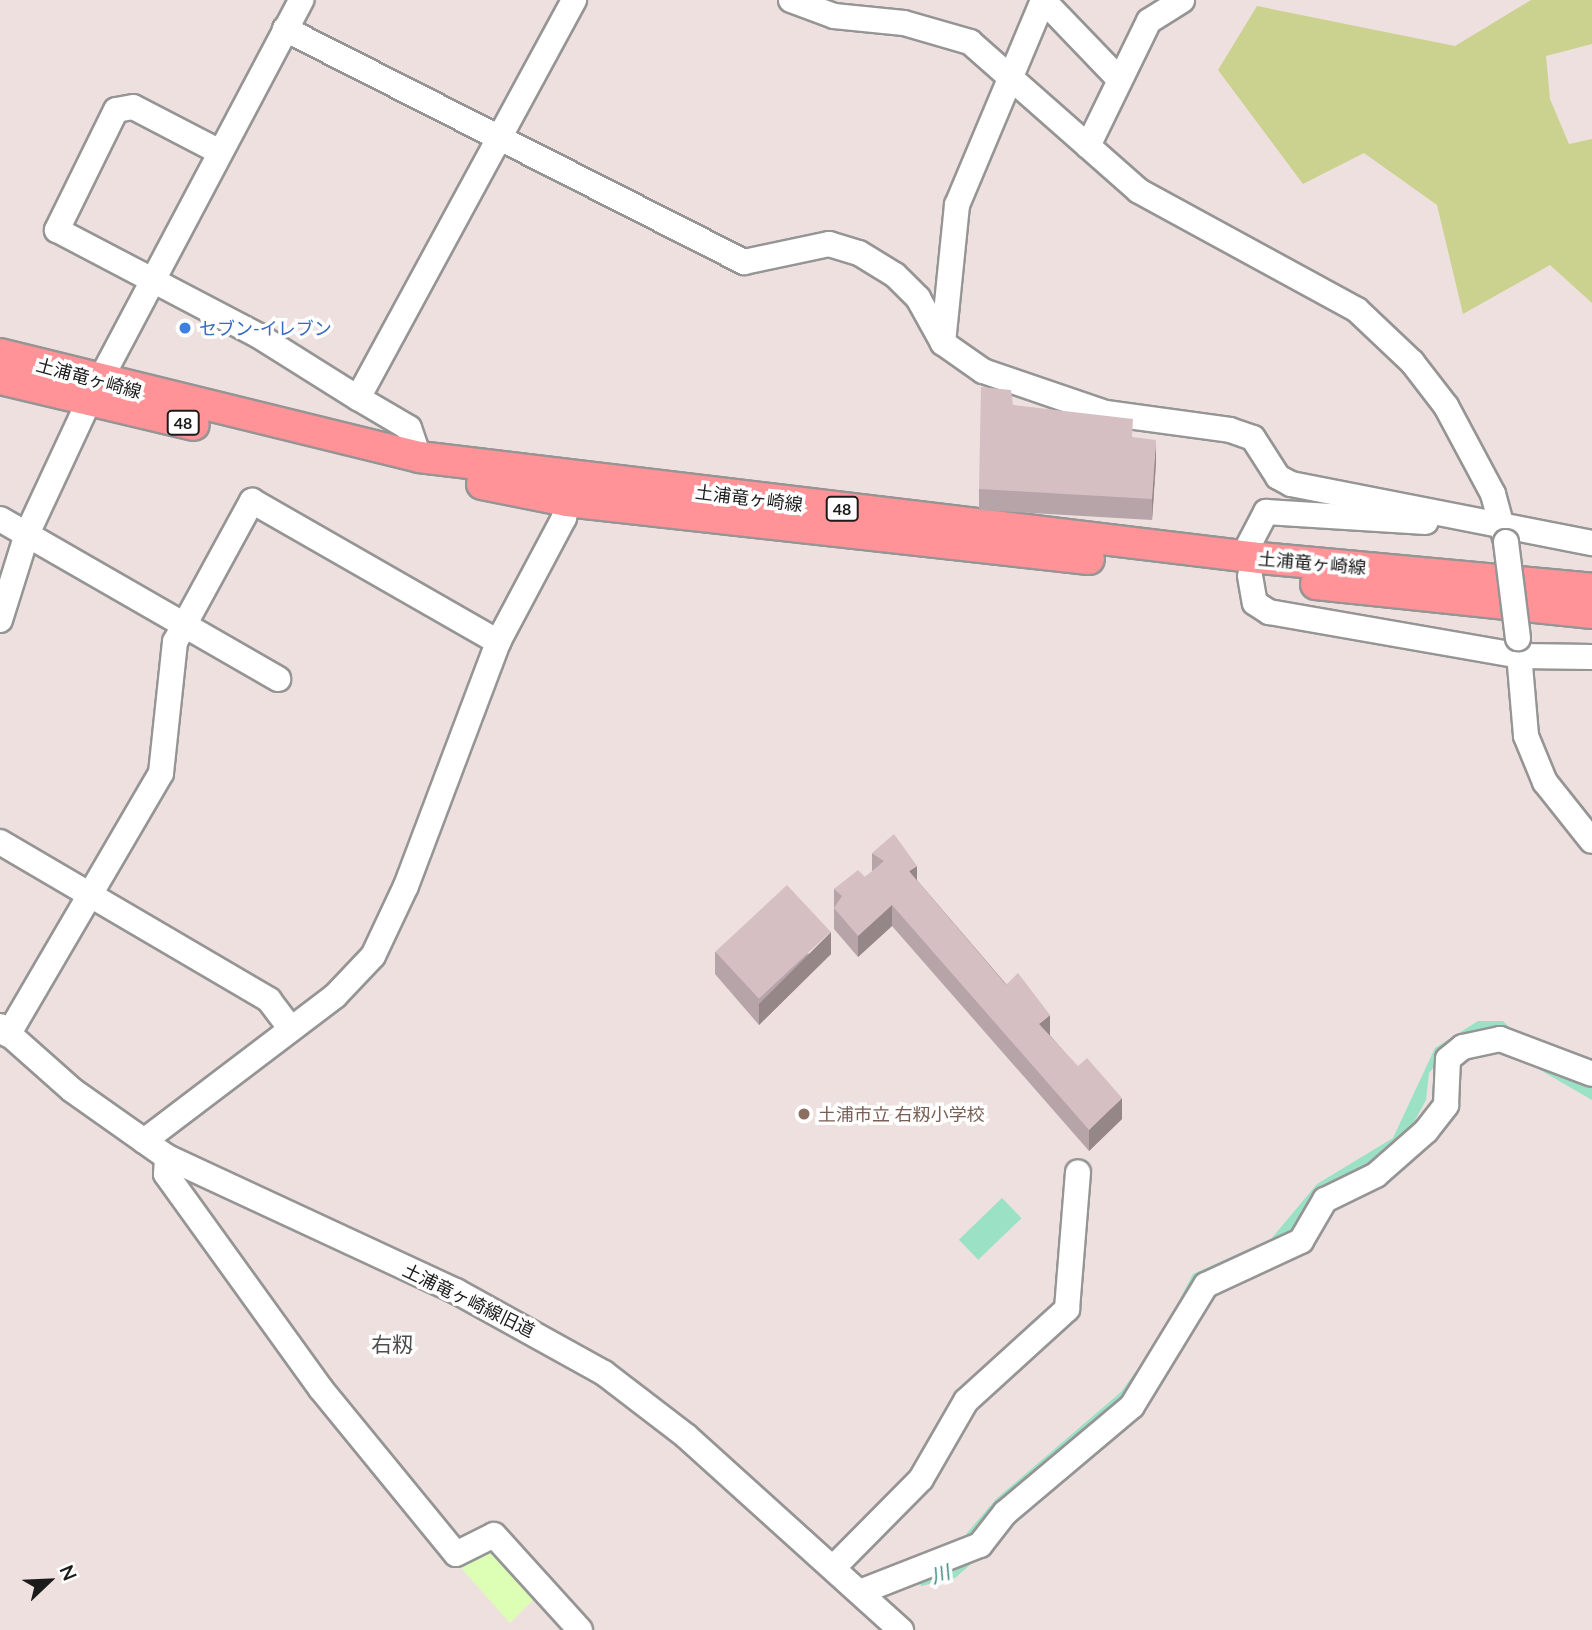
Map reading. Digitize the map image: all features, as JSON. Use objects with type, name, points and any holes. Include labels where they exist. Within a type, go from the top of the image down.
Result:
[{"type":"main road","name":"土浦竜ヶ崎線","points":[[0,354],[94,393],[570,489],[1246,566],[1592,614]]},
{"type":"main road","name":"土浦竜ヶ崎線","points":[[0,379],[94,393],[570,489]]},
{"type":"main road","name":"土浦竜ヶ崎線","points":[[1246,566],[1592,589]]},
{"type":"street","points":[[0,620],[27,534],[94,393],[216,150],[301,0]]},
{"type":"street","points":[[358,398],[573,0]]},
{"type":"street","points":[[792,0],[904,23],[970,42],[1139,191],[1357,310],[1412,362],[1446,406],[1493,494],[1504,535],[1519,647],[1526,736],[1545,782],[1592,841]]},
{"type":"street","points":[[943,343],[957,205],[1013,78],[1043,0],[1118,78]]},
{"type":"street","points":[[1088,146],[1118,78],[1149,21],[1182,0]]},
{"type":"street","points":[[285,29],[497,140],[744,262],[829,244],[859,253],[918,298],[943,343],[983,372],[1106,413],[1253,438],[1278,477],[1291,484],[1451,514],[1504,535],[1592,543]]},
{"type":"street","points":[[216,150],[133,107],[116,110],[57,230],[151,280],[410,428],[419,457]]},
{"type":"street","points":[[144,1141],[291,1030],[373,956],[407,887],[498,642],[570,489]]},
{"type":"street","points":[[4,1030],[161,773],[175,642],[252,501],[498,642]]},
{"type":"street","points":[[1451,514],[1427,523],[1266,512],[1246,566],[1255,603],[1269,612],[1592,657]]},
{"type":"street","points":[[0,519],[278,679]]},
{"type":"street","points":[[0,842],[269,1000],[291,1030]]},
{"type":"street","name":"土浦竜ヶ崎線旧道","points":[[4,1030],[167,1157],[456,1291],[604,1373],[686,1436],[901,1630]]},
{"type":"street","points":[[860,1592],[980,1545],[1005,1513],[1132,1406],[1206,1285],[1301,1241],[1325,1200],[1376,1175],[1426,1131],[1446,1105],[1448,1059],[1463,1047],[1500,1039],[1592,1074]]},
{"type":"street","points":[[167,1157],[166,1174],[321,1389],[456,1554],[494,1535],[580,1630]]},
{"type":"street","points":[[833,1568],[921,1479],[966,1401],[1067,1310],[1078,1172]]},
{"type":"shaded area","points":[[1531,0],[1592,0],[1592,44],[1546,56],[1550,99],[1569,144],[1592,139],[1592,303],[1550,265],[1463,314],[1437,205],[1364,153],[1303,184],[1218,70],[1257,6],[1455,46]]},
{"type":"shaded area","points":[[494,1542],[535,1598],[510,1623],[455,1561]]},
{"type":"water","name":"川","points":[[1478,1021],[1503,1021],[1541,1058],[1592,1087],[1592,1100],[1535,1067],[1500,1033],[1443,1056],[1429,1073],[1426,1100],[1400,1148],[1279,1248],[1202,1281],[1129,1400],[976,1541],[971,1564],[955,1578],[921,1586],[918,1573],[963,1555],[967,1533],[996,1499],[1121,1392],[1158,1341],[1193,1274],[1271,1239],[1317,1184],[1393,1138],[1435,1048]]},
{"type":"water","points":[[1002,1198],[1021,1218],[978,1260],[959,1240]]},
{"type":"building","points":[[981,387],[1011,390],[1013,405],[1133,419],[1132,437],[1156,440],[1152,499],[979,489]]},
{"type":"building","points":[[894,834],[917,866],[909,871],[1006,985],[1018,973],[1050,1015],[1039,1024],[1078,1066],[1087,1058],[1122,1098],[1089,1130],[892,905],[858,936],[834,908],[842,896],[834,889],[858,870],[865,877],[884,861],[872,853]]},
{"type":"building","points":[[787,885],[831,932],[759,999],[715,952]]},
{"type":"place","name":"セブン-イレブン","points":[[185,328]]},
{"type":"place","name":"土浦市立 右籾小学校","points":[[804,1114]]},
{"type":"district","name":"右籾","points":[[392,1344]]}]
